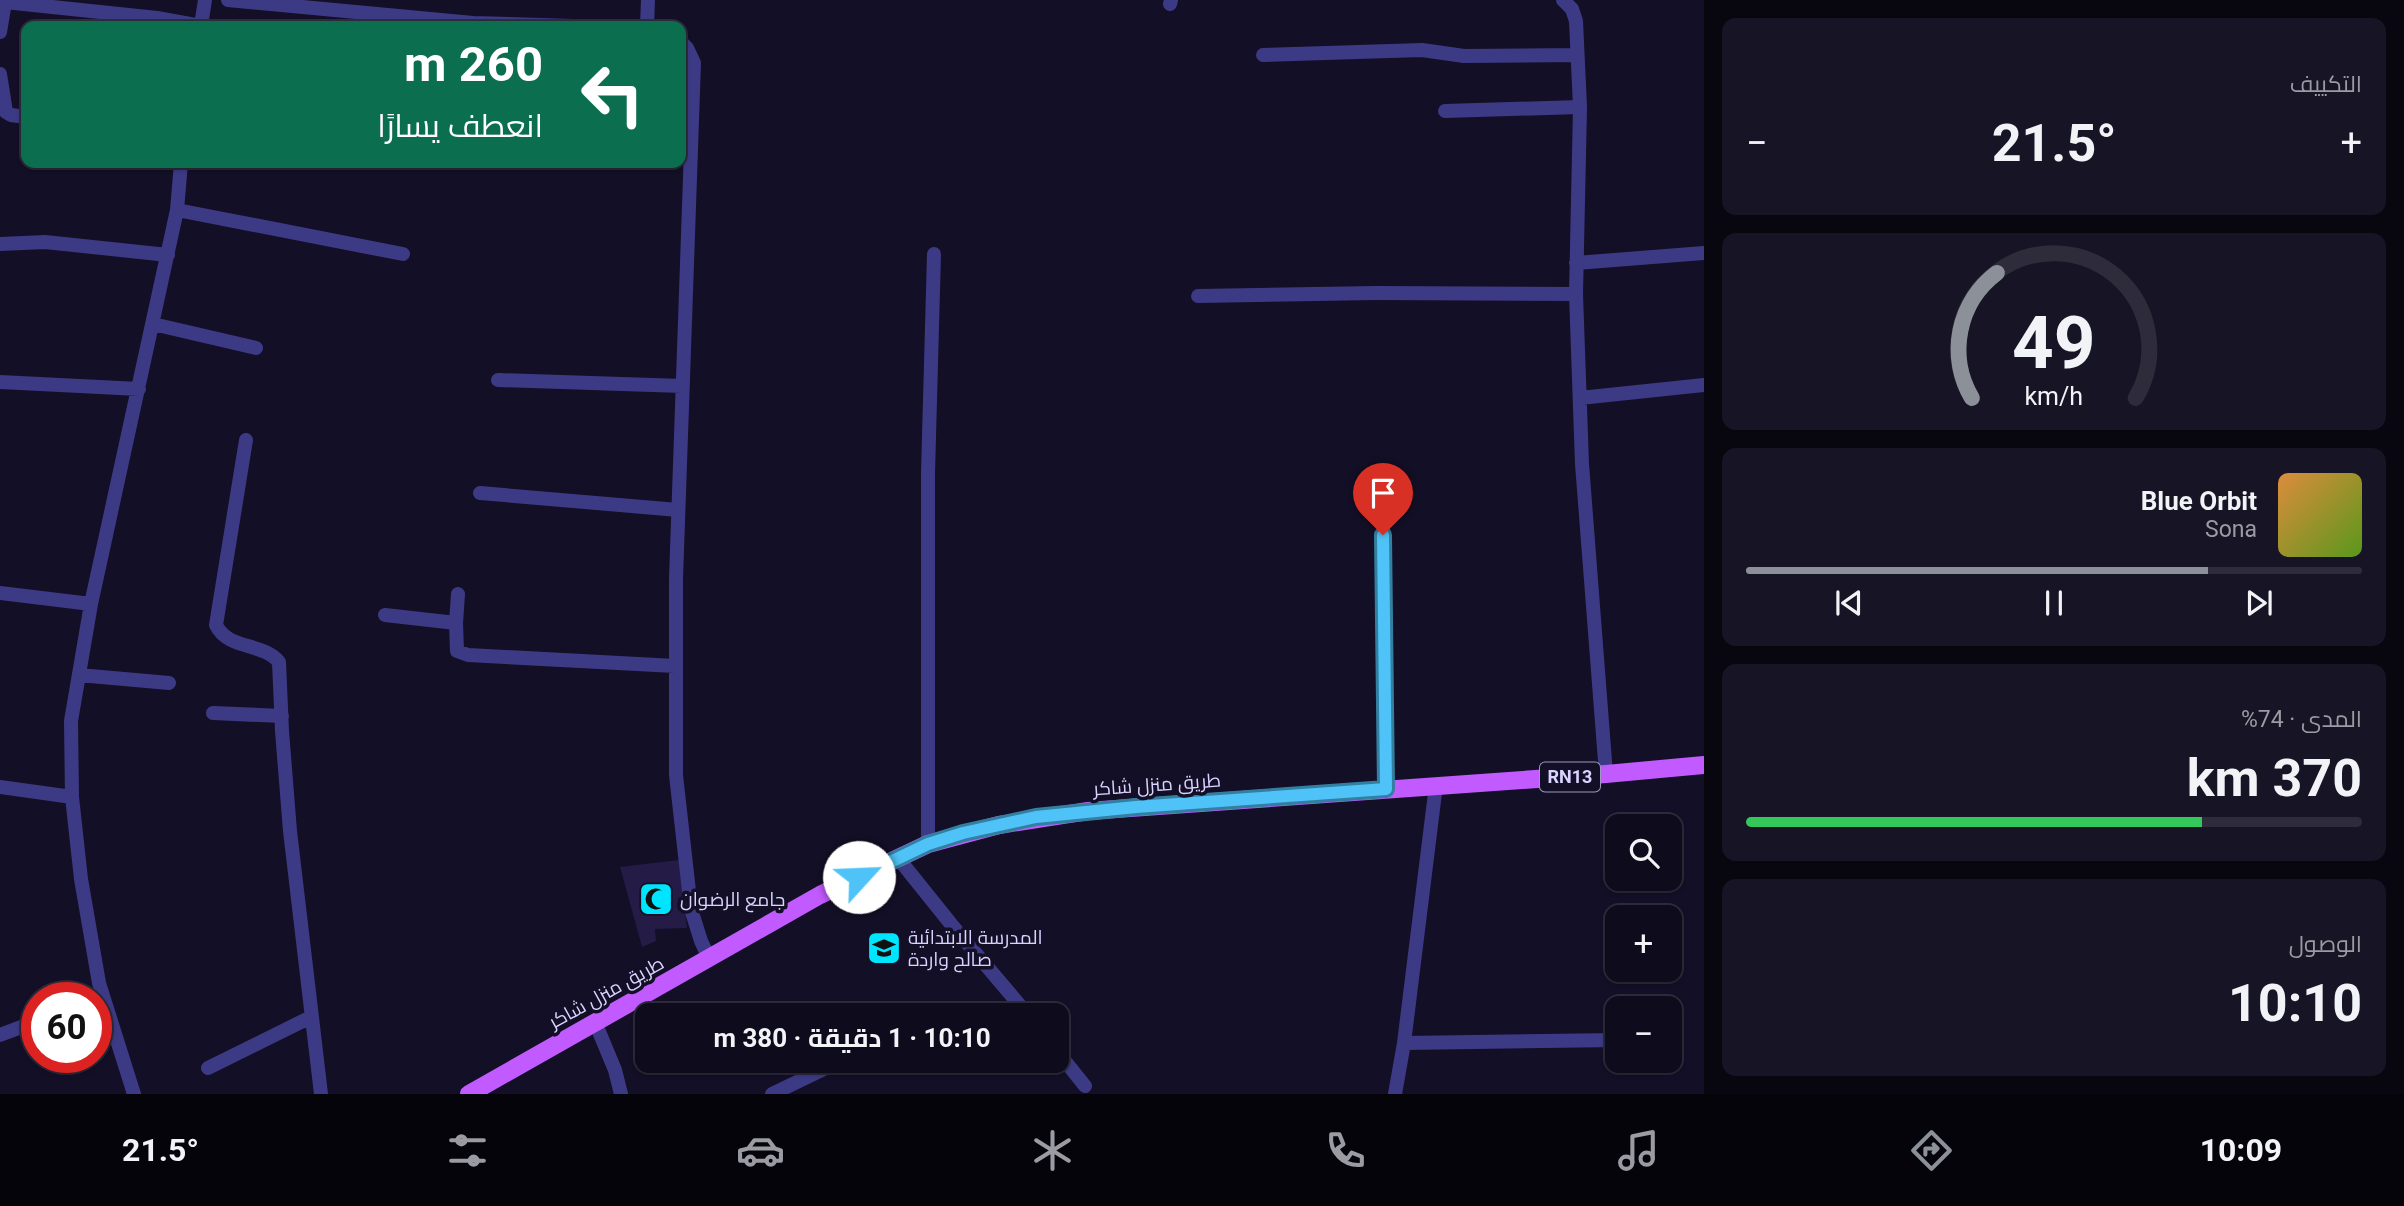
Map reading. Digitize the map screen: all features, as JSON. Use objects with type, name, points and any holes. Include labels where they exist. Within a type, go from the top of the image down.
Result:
[{"type":"main road","name":"طريق منزل شاكر","points":[[469,1094],[820,895],[928,844],[1012,822],[1088,811],[1704,765]]},
{"type":"street","points":[[202,21],[205,0]]},
{"type":"street","points":[[228,0],[293,2],[456,21]]},
{"type":"street","points":[[647,21],[648,0]]},
{"type":"street","points":[[1563,0],[1572,9],[1576,21],[1580,107],[1576,263],[1582,464],[1605,774]]},
{"type":"street","points":[[0,33],[5,1],[174,21]]},
{"type":"street","points":[[686,47],[694,63],[686,147]]},
{"type":"street","points":[[1263,55],[1422,50],[1464,56],[1576,55]]},
{"type":"street","points":[[0,74],[6,112],[21,116]]},
{"type":"street","points":[[1445,111],[1580,107]]},
{"type":"street","points":[[99,982],[81,879],[72,797],[71,721],[91,604],[177,210],[181,168]]},
{"type":"street","points":[[686,168],[675,666],[676,775],[691,909],[709,958]]},
{"type":"street","points":[[177,210],[403,254]]},
{"type":"street","points":[[0,244],[45,242],[168,255]]},
{"type":"street","points":[[1576,263],[1704,253]]},
{"type":"street","points":[[928,844],[928,473],[934,254]]},
{"type":"street","points":[[1198,296],[1577,294]]},
{"type":"street","points":[[153,324],[256,348]]},
{"type":"street","points":[[498,380],[683,386]]},
{"type":"street","points":[[0,382],[139,389]]},
{"type":"street","points":[[1580,398],[1704,385]]},
{"type":"street","points":[[246,440],[216,625],[220,634],[228,639],[267,651],[279,662],[290,831],[321,1094]]},
{"type":"street","points":[[480,493],[678,510]]},
{"type":"street","points":[[0,593],[91,604]]},
{"type":"street","points":[[458,594],[457,651],[468,655],[675,666]]},
{"type":"street","points":[[385,615],[456,623]]},
{"type":"street","points":[[79,675],[169,683]]},
{"type":"street","points":[[212,713],[282,716]]},
{"type":"street","points":[[1395,1094],[1404,1043],[1436,785]]},
{"type":"street","points":[[0,787],[72,797]]},
{"type":"street","points":[[898,858],[1018,1003]]},
{"type":"street","points":[[208,1068],[311,1017]]},
{"type":"street","points":[[595,1022],[615,1070],[621,1094]]},
{"type":"street","points":[[0,1035],[21,1027]]},
{"type":"street","points":[[112,1031],[134,1094]]},
{"type":"street","points":[[1404,1043],[1605,1040]]},
{"type":"street","points":[[1069,1066],[1085,1086]]},
{"type":"street","points":[[772,1094],[816,1073]]},
{"type":"lane","points":[[1383,535],[1386,789]]},
{"type":"building","points":[[679,860],[687,928],[655,929],[656,941],[642,947],[620,867]]},
{"type":"place","name":"جامع الرضوان","points":[[656,899]]},
{"type":"place","name":"المدرسة الابتدائية صالح واردة","points":[[884,948]]},
{"type":"route","points":[[859,877],[928,844],[963,833],[1036,817],[1386,789],[1383,535]]}]
